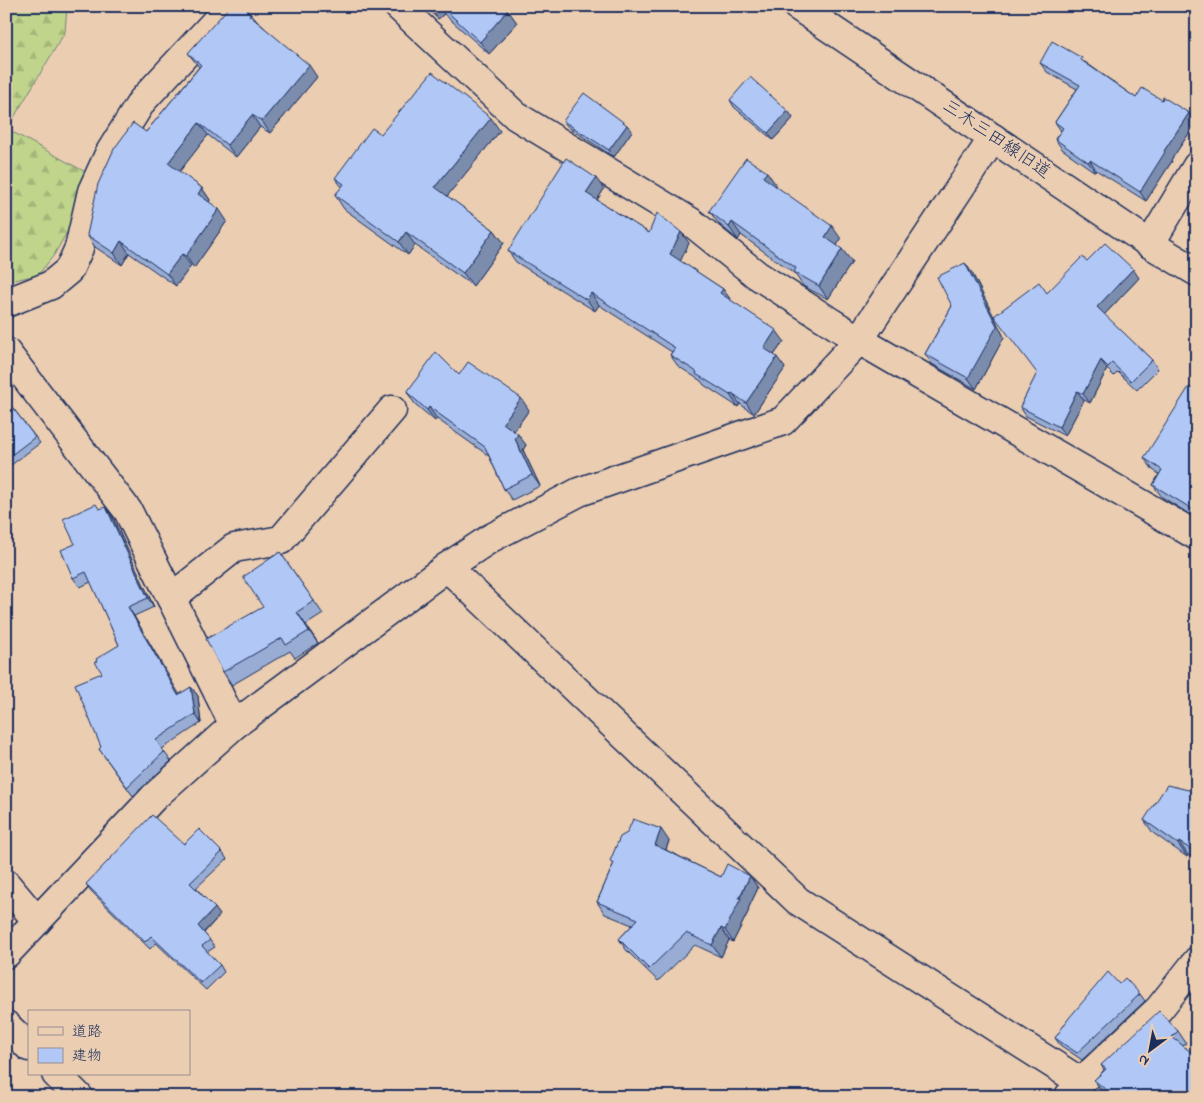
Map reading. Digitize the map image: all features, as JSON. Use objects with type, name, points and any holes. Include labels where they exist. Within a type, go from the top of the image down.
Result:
[{"type":"street","points":[[6,302],[51,286],[69,270],[79,248],[92,192],[109,154],[142,101],[230,6]]},
{"type":"street","points":[[398,6],[516,116],[691,222],[757,275],[860,340],[1197,536]]},
{"type":"street","name":"三木三田線旧道","points":[[796,6],[1150,244],[1197,272]]},
{"type":"street","points":[[6,954],[154,797],[234,724],[447,567],[491,538],[579,492],[783,421],[860,340],[993,138]]},
{"type":"street","points":[[1150,244],[1197,166]]},
{"type":"street","points":[[6,352],[128,511],[234,724]]},
{"type":"street","points":[[171,598],[234,548],[281,540],[392,410]]},
{"type":"street","points":[[447,567],[798,901],[1075,1089],[1159,1010],[1197,961]]},
{"type":"street","points":[[6,884],[36,921]]},
{"type":"street","points":[[6,1025],[28,1046]]},
{"type":"street","points":[[58,1076],[79,1097]]},
{"type":"green space","points":[[6,6],[67,6],[65,32],[7,129],[89,174],[79,211],[54,255],[38,275],[14,280],[6,278]]},
{"type":"building","points":[[230,6],[243,6],[250,13],[249,15],[309,65],[262,121],[252,115],[227,145],[199,123],[168,163],[202,188],[198,194],[219,209],[186,256],[182,254],[167,274],[121,241],[114,253],[87,235],[98,184],[114,149],[133,123],[146,132],[201,65],[188,53]]},
{"type":"building","points":[[441,6],[504,6],[508,10],[480,42]]},
{"type":"building","points":[[1052,41],[1082,58],[1081,60],[1136,98],[1142,88],[1162,100],[1163,97],[1189,113],[1140,192],[1090,160],[1088,162],[1055,139],[1063,128],[1055,122],[1080,85],[1040,63]]},
{"type":"building","points":[[432,72],[491,118],[435,187],[494,230],[463,273],[406,232],[399,242],[335,195],[344,184],[335,178],[372,128],[381,134]]},
{"type":"building","points":[[750,77],[788,111],[768,133],[730,100]]},
{"type":"building","points":[[584,93],[627,125],[609,150],[563,121]]},
{"type":"building","points":[[566,158],[596,178],[586,193],[649,233],[657,213],[681,232],[670,254],[723,289],[720,293],[776,330],[764,348],[777,357],[746,403],[732,393],[730,395],[696,374],[697,372],[670,355],[675,348],[591,293],[587,300],[508,251]]},
{"type":"building","points":[[746,158],[767,172],[763,177],[832,226],[825,237],[842,249],[819,286],[794,272],[796,268],[732,222],[729,227],[709,211]]},
{"type":"building","points":[[1105,243],[1133,269],[1097,307],[1152,360],[1131,381],[1112,363],[1108,367],[1101,360],[1083,394],[1077,391],[1059,427],[1020,407],[1037,373],[994,316],[1039,282],[1047,293],[1082,257],[1087,261]]},
{"type":"building","points":[[965,263],[997,326],[968,378],[925,354],[952,306],[937,277]]},
{"type":"building","points":[[436,352],[459,375],[468,362],[521,398],[503,423],[518,434],[515,439],[532,475],[504,489],[485,447],[429,407],[427,410],[407,392]]},
{"type":"building","points":[[1189,387],[1197,391],[1197,512],[1153,485],[1162,470],[1144,458]]},
{"type":"building","points":[[6,399],[35,437],[6,459]]},
{"type":"building","points":[[96,504],[99,509],[106,507],[148,598],[128,607],[178,695],[191,687],[195,714],[156,740],[164,752],[127,787],[99,749],[101,747],[75,684],[102,673],[95,662],[97,661],[96,659],[119,645],[86,572],[73,578],[61,550],[75,544],[63,519]]},
{"type":"building","points":[[280,552],[314,601],[297,612],[309,631],[286,645],[282,638],[223,672],[206,639],[263,607],[243,577]]},
{"type":"building","points":[[1167,785],[1197,792],[1197,853],[1179,842],[1178,844],[1144,820]]},
{"type":"building","points":[[152,815],[184,844],[199,829],[222,852],[190,883],[215,908],[198,926],[210,940],[202,946],[220,965],[201,983],[151,936],[145,942],[86,884]]},
{"type":"building","points":[[633,819],[661,829],[655,845],[721,877],[727,864],[750,876],[725,930],[721,928],[712,945],[686,933],[649,969],[619,939],[638,919],[597,902],[614,863],[610,861],[620,837],[627,833]]},
{"type":"building","points":[[1108,972],[1119,984],[1125,978],[1140,994],[1077,1053],[1055,1038],[1069,1018]]},
{"type":"building","points":[[1159,1011],[1178,1031],[1172,1037],[1197,1057],[1197,1097],[1115,1097],[1094,1080],[1106,1069],[1101,1065]]}]
